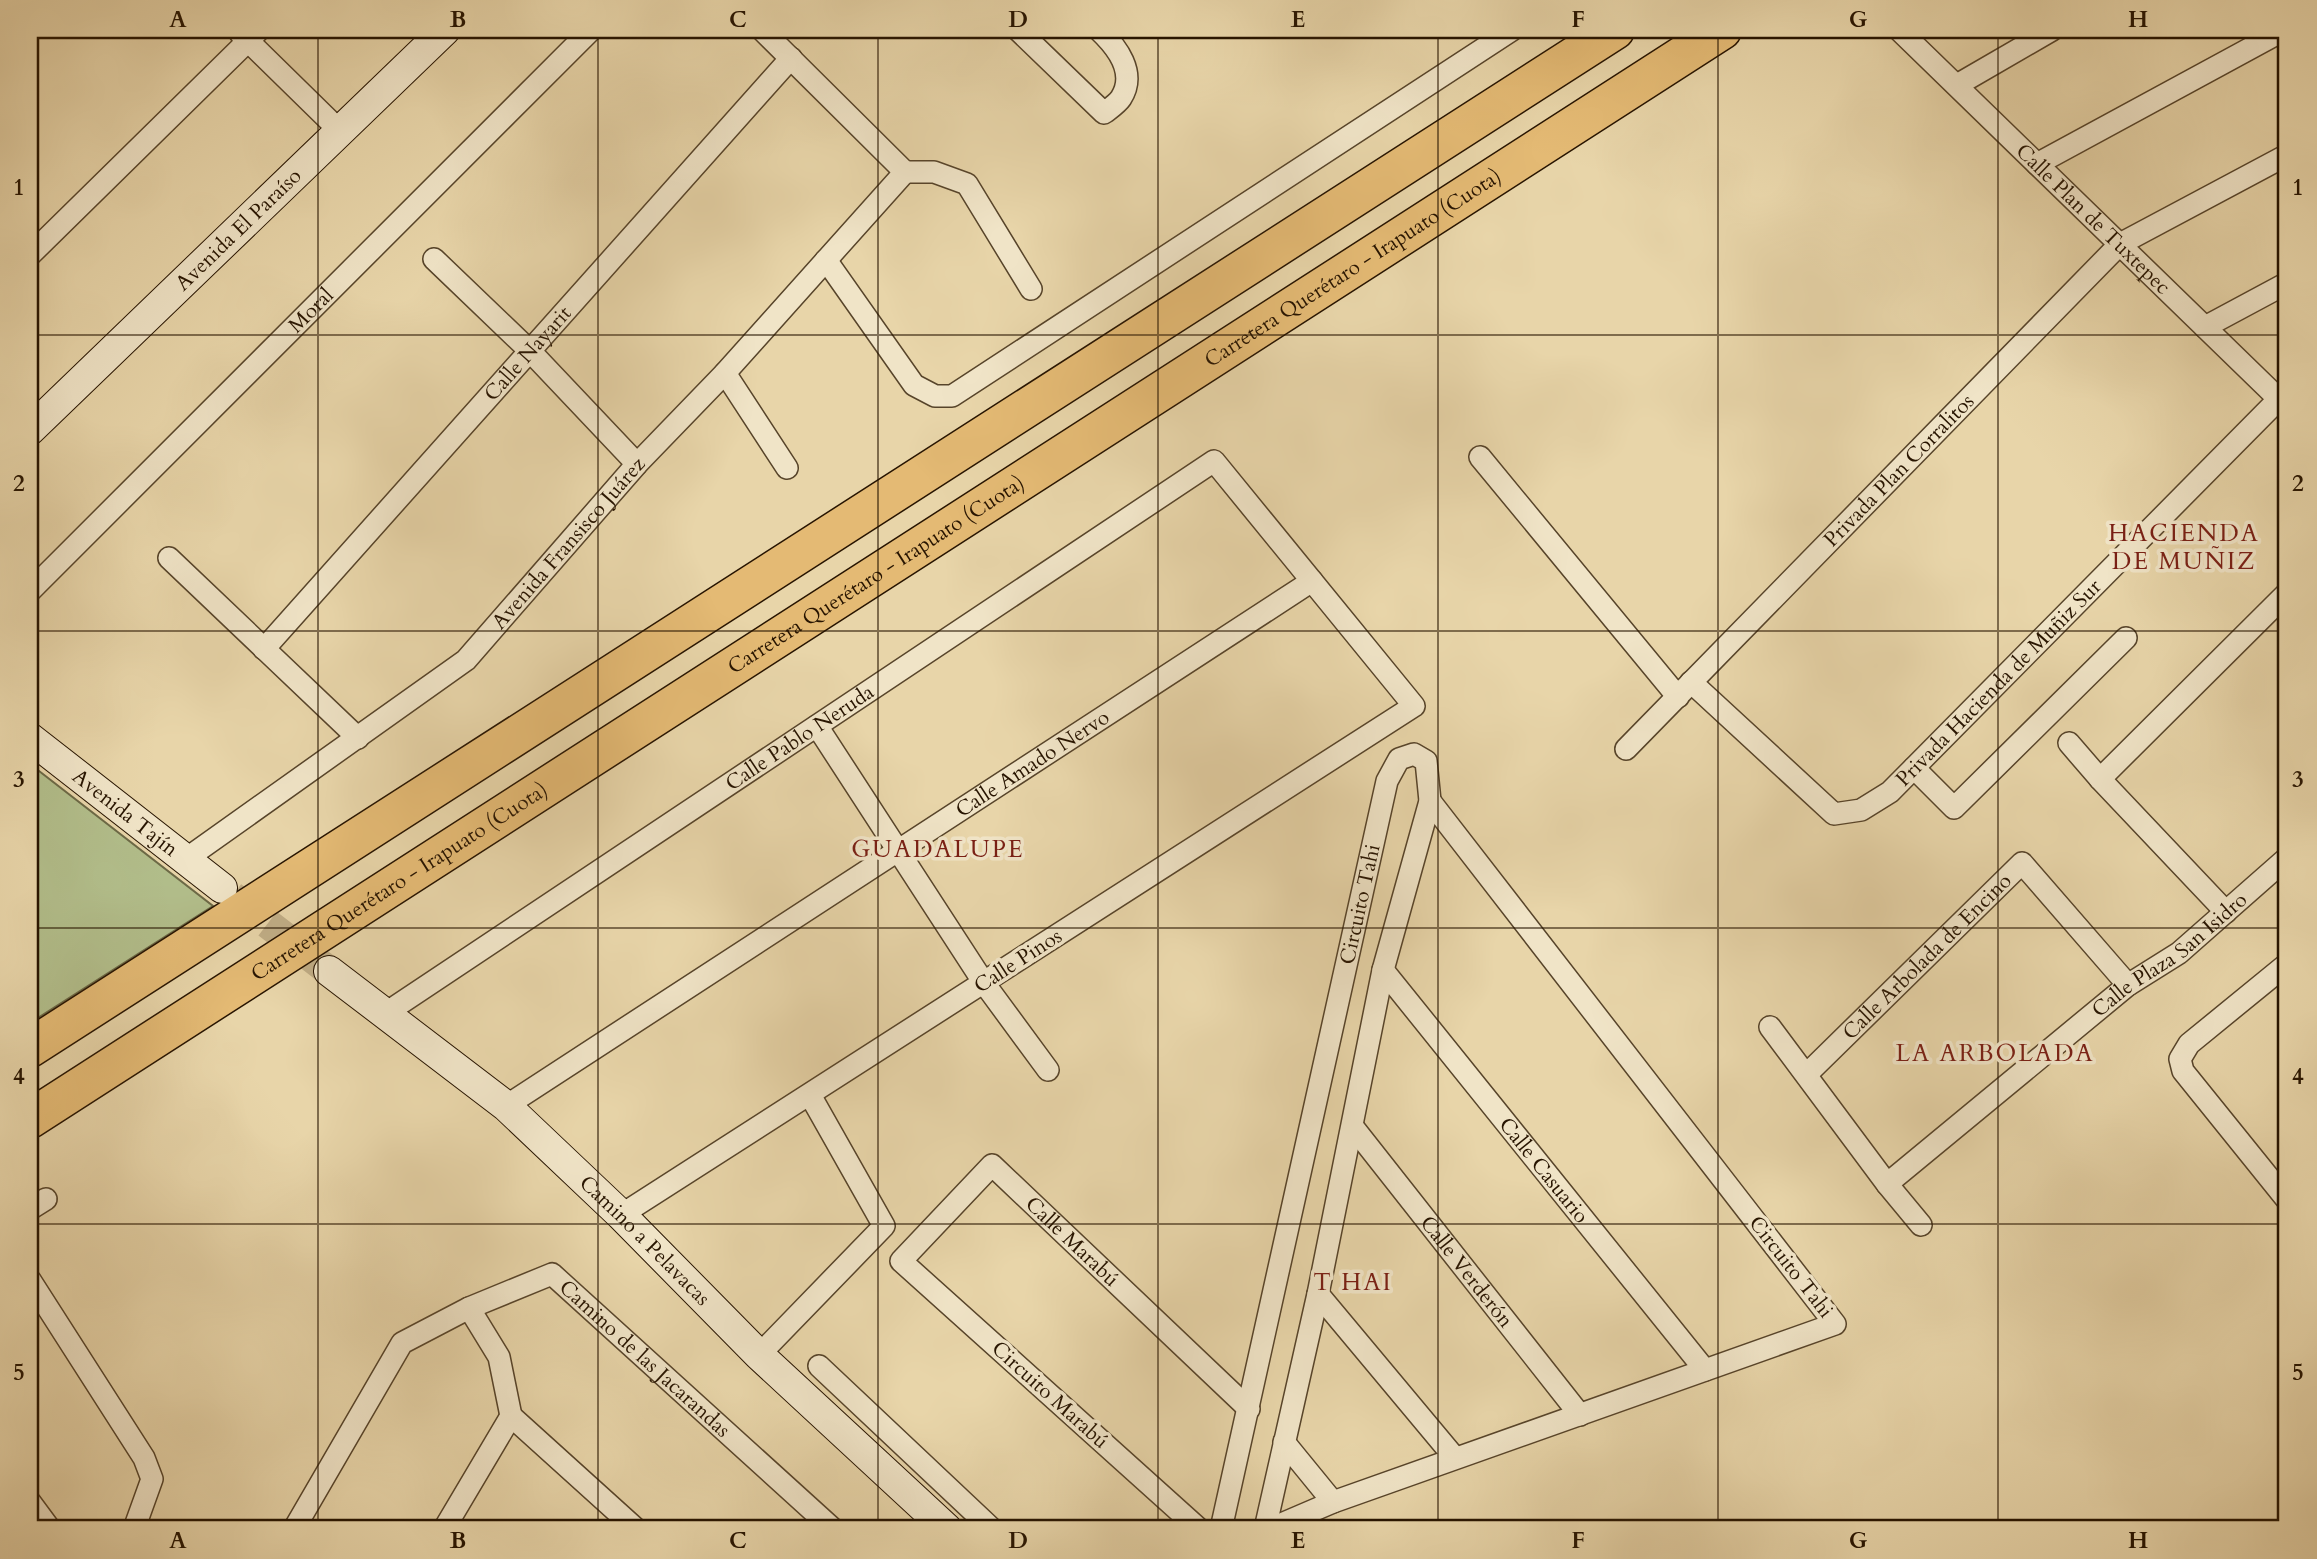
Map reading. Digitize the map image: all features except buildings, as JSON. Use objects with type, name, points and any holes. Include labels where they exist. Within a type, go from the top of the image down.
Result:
[{"type":"highway","points":[[30,1048],[1615,30]]},
{"type":"highway","name":"Carretera Querétaro - Irapuato (Cuota)","points":[[30,1119],[1722,30]]},
{"type":"street","name":"Avenida El Paraíso","points":[[30,430],[445,30]]},
{"type":"street","name":"Moral","points":[[30,591],[591,30]]},
{"type":"street","points":[[762,30],[905,172],[934,172],[967,184],[1031,289]]},
{"type":"street","points":[[1018,30],[1104,113],[1121,98],[1128,76],[1116,46],[1099,30]]},
{"type":"street","points":[[825,260],[914,385],[934,396],[952,396],[1512,30]]},
{"type":"street","name":"Calle Plan de Tuxtepec","points":[[1899,30],[2283,403]]},
{"type":"street","points":[[1957,85],[2052,30]]},
{"type":"street","points":[[2037,164],[2284,30]]},
{"type":"street","points":[[30,255],[248,34],[341,132]]},
{"type":"street","name":"Calle Nayarit","points":[[264,649],[791,58]]},
{"type":"street","name":"Privada Plan Corralitos","points":[[1626,749],[2120,244],[2287,155]]},
{"type":"street","name":"Avenida Fransisco Juárez","points":[[186,859],[466,660],[637,464],[725,373],[905,172]]},
{"type":"street","points":[[434,259],[530,351],[637,464]]},
{"type":"street","points":[[2205,327],[2287,283]]},
{"type":"street","points":[[725,373],[787,468]]},
{"type":"street","name":"Privada Hacienda de Muñiz Sur","points":[[1685,689],[1834,814],[1861,810],[1891,792],[2283,403]]},
{"type":"street","points":[[1480,457],[1685,689]]},
{"type":"street","name":"Calle Pablo Neruda","points":[[386,1013],[1213,461],[1312,582]]},
{"type":"street","points":[[169,558],[358,738]]},
{"type":"street","name":"Calle Pinos","points":[[621,1214],[1414,706],[1312,582]]},
{"type":"street","name":"Calle Amado Nervo","points":[[506,1105],[1312,582]]},
{"type":"street","points":[[2100,779],[2287,595]]},
{"type":"street","points":[[1914,768],[1954,808],[2126,638]]},
{"type":"street","points":[[817,726],[984,983],[1048,1070]]},
{"type":"street","name":"Avenida Tajín","points":[[30,738],[222,888]]},
{"type":"street","points":[[2069,743],[2226,912]]},
{"type":"street","name":"Circuito Tahi","points":[[1221,1529],[1387,781],[1399,758],[1414,754],[1426,761],[1430,801],[1383,970],[1353,1127],[1267,1529]]},
{"type":"street","name":"Circuito Tahi","points":[[1267,1529],[1333,1502],[1835,1324],[1430,801]]},
{"type":"street","name":"Calle Plaza San Isidro","points":[[1887,1184],[2128,985],[2179,953],[2287,858]]},
{"type":"street","name":"Calle Arbolada de Encino","points":[[1807,1074],[2022,863],[2128,985]]},
{"type":"street","points":[[2287,964],[2189,1044],[2180,1059],[2183,1072],[2287,1200]]},
{"type":"street","name":"Calle Casuario","points":[[1383,970],[1705,1370]]},
{"type":"street","name":"Camino a Pelavacas","points":[[329,971],[506,1105],[621,1214],[759,1355],[947,1529]]},
{"type":"street","points":[[1770,1027],[1887,1184],[1921,1225]]},
{"type":"street","points":[[759,1355],[884,1226],[810,1095]]},
{"type":"street","name":"Calle Verderón","points":[[1353,1127],[1580,1415]]},
{"type":"street","name":"Calle Marabú","points":[[901,1261],[992,1165],[1249,1409]]},
{"type":"street","name":"Circuito Marabú","points":[[901,1261],[1199,1529]]},
{"type":"street","name":"Camino de las Jacarandas","points":[[293,1529],[402,1343],[469,1308],[552,1274],[833,1529]]},
{"type":"street","points":[[30,1280],[144,1458],[152,1479],[134,1529]]},
{"type":"street","points":[[1318,1294],[1455,1458]]},
{"type":"street","points":[[469,1308],[499,1357],[510,1416],[636,1529]]},
{"type":"street","points":[[819,1366],[992,1529]]},
{"type":"street","points":[[444,1529],[510,1416]]},
{"type":"street","points":[[1284,1442],[1333,1502]]},
{"type":"street","points":[[30,1502],[50,1529]]},
{"type":"green space","points":[[30,764],[213,906],[30,1023]]},
{"type":"tunnel","points":[[232,896],[329,971]]},
{"type":"district","name":"HACIENDA DE MUÑIZ","points":[[2184,547]]},
{"type":"district","name":"GUADALUPE","points":[[938,849]]},
{"type":"district","name":"LA ARBOLADA","points":[[1995,1053]]},
{"type":"district","name":"T HAI","points":[[1353,1282]]}]
